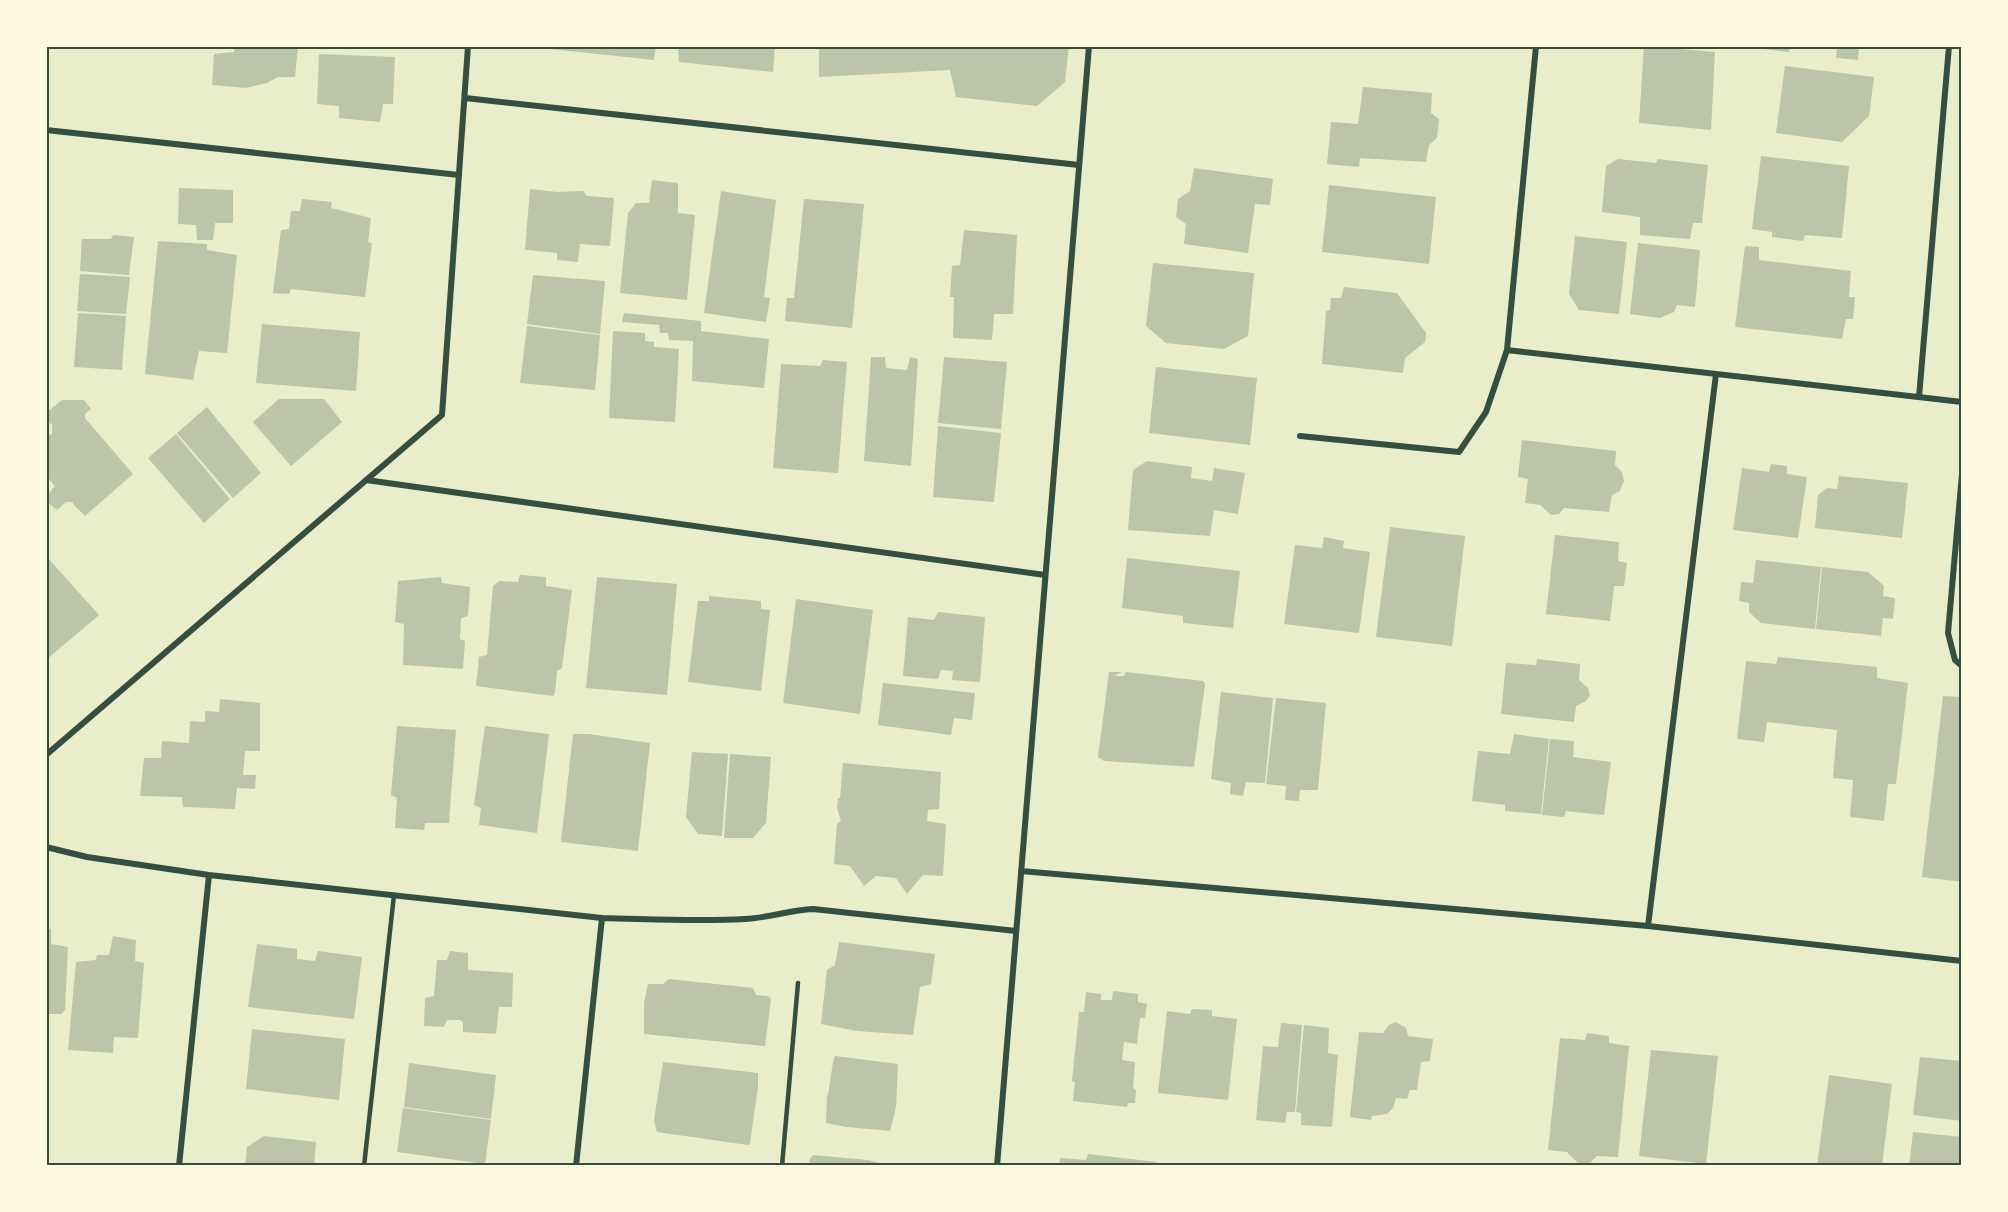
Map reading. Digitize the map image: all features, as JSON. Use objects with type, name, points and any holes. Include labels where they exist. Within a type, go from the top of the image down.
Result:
[{"type":"street","points":[[46,755],[442,415],[468,46]]},
{"type":"street","points":[[997,1166],[1089,46]]},
{"type":"street","points":[[1300,436],[1459,452],[1486,412],[1507,350],[1536,46]]},
{"type":"street","points":[[1919,397],[1949,46]]},
{"type":"street","points":[[465,98],[1079,165]]},
{"type":"street","points":[[46,130],[459,175]]},
{"type":"street","points":[[1507,350],[1962,402]]},
{"type":"street","points":[[1648,926],[1716,374]]},
{"type":"street","points":[[1962,474],[1948,633],[1954,660],[1962,666]]},
{"type":"street","points":[[366,480],[1045,575]]},
{"type":"street","points":[[46,847],[87,857],[209,875],[602,918],[713,921],[748,919],[792,910],[813,909],[1016,931]]},
{"type":"street","points":[[1021,871],[1648,926],[1962,961]]},
{"type":"street","points":[[179,1166],[209,875]]},
{"type":"street","points":[[576,1166],[602,918]]},
{"type":"lane","points":[[364,1166],[394,895]]},
{"type":"lane","points":[[782,1166],[798,983]]},
{"type":"building","points":[[235,46],[298,46],[295,77],[278,77],[267,83],[246,88],[212,85],[214,54],[234,52]]},
{"type":"building","points":[[551,46],[656,46],[654,60],[550,49]]},
{"type":"building","points":[[678,46],[775,46],[773,72],[679,62]]},
{"type":"building","points":[[819,46],[1069,46],[1065,82],[1037,106],[956,97],[950,70],[819,77]]},
{"type":"building","points":[[1644,46],[1715,52],[1711,130],[1639,123]]},
{"type":"building","points":[[1764,46],[1790,46],[1789,52],[1764,49]]},
{"type":"building","points":[[1837,46],[1859,46],[1858,60],[1836,58]]},
{"type":"building","points":[[319,54],[395,57],[393,104],[383,104],[380,122],[339,118],[339,106],[317,104]]},
{"type":"building","points":[[1785,66],[1874,77],[1869,116],[1842,142],[1776,133]]},
{"type":"building","points":[[1363,87],[1432,93],[1431,113],[1439,119],[1437,138],[1429,145],[1426,162],[1360,158],[1359,167],[1327,164],[1331,122],[1358,124]]},
{"type":"building","points":[[1761,156],[1849,166],[1842,238],[1805,235],[1803,241],[1772,237],[1772,232],[1752,229]]},
{"type":"building","points":[[1618,159],[1656,163],[1658,159],[1708,165],[1702,223],[1693,223],[1690,239],[1640,235],[1640,217],[1602,212],[1606,166]]},
{"type":"building","points":[[1194,168],[1273,179],[1270,205],[1255,204],[1248,253],[1184,244],[1186,224],[1176,217],[1178,199],[1190,191]]},
{"type":"building","points":[[652,180],[678,183],[678,213],[695,215],[687,300],[620,293],[628,213],[636,203],[649,203]]},
{"type":"building","points":[[1329,185],[1436,197],[1429,264],[1322,252]]},
{"type":"building","points":[[179,188],[233,190],[233,223],[215,223],[213,240],[197,240],[196,225],[178,224]]},
{"type":"building","points":[[530,189],[557,192],[583,191],[587,196],[614,198],[610,246],[580,244],[578,262],[557,260],[557,253],[525,249]]},
{"type":"building","points":[[721,191],[776,200],[764,297],[770,298],[766,322],[704,313]]},
{"type":"building","points":[[302,199],[332,202],[331,208],[371,218],[368,242],[372,243],[365,297],[291,289],[289,294],[273,293],[281,230],[289,229],[291,211],[300,211]]},
{"type":"building","points":[[804,199],[864,204],[852,328],[785,321],[787,298],[794,298]]},
{"type":"building","points":[[964,230],[1017,235],[1013,314],[994,314],[992,340],[953,338],[954,297],[950,297],[952,266],[960,265]]},
{"type":"building","points":[[113,235],[134,237],[129,275],[80,271],[82,239],[111,239]]},
{"type":"building","points":[[1575,236],[1627,242],[1619,314],[1579,310],[1569,294]]},
{"type":"building","points":[[158,241],[207,244],[207,250],[237,255],[227,353],[199,351],[193,380],[145,374]]},
{"type":"building","points":[[1638,243],[1700,250],[1695,307],[1677,305],[1674,312],[1660,318],[1630,314]]},
{"type":"building","points":[[1745,246],[1759,247],[1759,260],[1851,271],[1849,297],[1855,297],[1853,319],[1846,319],[1842,339],[1735,327]]},
{"type":"building","points":[[1153,263],[1254,273],[1248,336],[1224,349],[1166,343],[1146,326]]},
{"type":"building","points":[[80,274],[130,277],[126,314],[77,311]]},
{"type":"building","points":[[533,275],[605,281],[600,334],[527,324]]},
{"type":"building","points":[[1344,287],[1397,293],[1426,333],[1425,342],[1405,358],[1403,373],[1322,364],[1326,311],[1330,310],[1331,298],[1341,298]]},
{"type":"building","points":[[78,313],[126,316],[122,370],[74,367]]},
{"type":"building","points":[[624,313],[701,321],[701,331],[769,339],[764,388],[692,381],[693,341],[669,340],[668,333],[660,333],[659,325],[622,322]]},
{"type":"building","points":[[262,324],[360,332],[356,391],[256,383]]},
{"type":"building","points":[[527,326],[600,335],[595,390],[520,383]]},
{"type":"building","points":[[613,331],[645,333],[645,341],[654,342],[654,347],[679,349],[675,422],[609,418]]},
{"type":"building","points":[[871,357],[885,357],[886,368],[907,370],[910,357],[918,359],[911,466],[864,461]]},
{"type":"building","points":[[944,357],[1007,362],[1001,429],[938,423]]},
{"type":"building","points":[[823,360],[847,362],[838,473],[773,468],[781,364],[820,366]]},
{"type":"building","points":[[1156,367],[1257,378],[1250,445],[1149,433]]},
{"type":"building","points":[[279,399],[324,399],[342,422],[291,466],[253,422]]},
{"type":"building","points":[[62,400],[84,400],[91,409],[85,414],[85,418],[133,474],[85,516],[73,502],[66,502],[57,510],[46,501],[46,497],[55,486],[46,476],[46,436],[52,434],[52,425],[46,420],[46,413]]},
{"type":"building","points":[[207,407],[261,473],[233,498],[177,433]]},
{"type":"building","points":[[938,426],[1001,433],[994,502],[933,497]]},
{"type":"building","points":[[176,434],[230,499],[204,523],[148,458]]},
{"type":"building","points":[[1522,440],[1616,451],[1615,465],[1622,472],[1624,481],[1620,491],[1612,495],[1609,512],[1564,508],[1559,514],[1551,515],[1540,505],[1525,503],[1528,479],[1518,477]]},
{"type":"building","points":[[1147,461],[1192,467],[1191,478],[1212,481],[1214,468],[1245,473],[1238,514],[1214,510],[1210,536],[1128,530],[1133,470]]},
{"type":"building","points":[[1771,464],[1787,466],[1787,474],[1807,477],[1798,538],[1733,530],[1742,468],[1769,472]]},
{"type":"building","points":[[1839,476],[1908,483],[1902,538],[1815,528],[1818,495],[1827,488],[1837,489]]},
{"type":"building","points":[[1390,527],[1465,536],[1452,646],[1376,637]]},
{"type":"building","points":[[1555,535],[1619,542],[1618,561],[1627,563],[1624,586],[1614,586],[1610,621],[1546,614]]},
{"type":"building","points":[[1324,537],[1344,541],[1343,548],[1370,552],[1359,633],[1284,624],[1295,545],[1322,548]]},
{"type":"building","points":[[46,556],[99,615],[46,660]]},
{"type":"building","points":[[1127,558],[1240,571],[1233,628],[1183,623],[1183,616],[1122,608]]},
{"type":"building","points":[[1756,560],[1821,567],[1815,629],[1761,623],[1749,612],[1749,603],[1739,601],[1741,582],[1753,583]]},
{"type":"building","points":[[1822,567],[1868,572],[1884,586],[1883,596],[1895,598],[1893,619],[1883,618],[1881,636],[1816,629]]},
{"type":"building","points":[[520,575],[546,577],[546,586],[572,590],[562,668],[557,671],[553,696],[476,686],[479,657],[487,655],[493,586],[499,581],[518,582]]},
{"type":"building","points":[[441,577],[442,583],[470,587],[468,616],[461,618],[460,639],[465,641],[463,669],[403,665],[404,624],[395,622],[398,581]]},
{"type":"building","points":[[597,577],[677,584],[667,695],[586,688]]},
{"type":"building","points":[[709,596],[761,601],[761,609],[770,610],[761,691],[688,682],[698,601],[709,601]]},
{"type":"building","points":[[796,599],[873,610],[860,714],[783,703]]},
{"type":"building","points":[[938,612],[985,617],[980,682],[952,680],[953,671],[941,670],[938,679],[903,676],[908,617],[934,620]]},
{"type":"building","points":[[1778,657],[1877,667],[1877,678],[1908,683],[1896,784],[1888,784],[1884,821],[1850,817],[1853,780],[1833,778],[1837,730],[1767,722],[1764,742],[1737,739],[1746,661],[1776,664]]},
{"type":"building","points":[[1537,659],[1580,664],[1579,680],[1588,688],[1590,695],[1586,701],[1576,706],[1574,722],[1501,714],[1506,663],[1536,665]]},
{"type":"building","points":[[1109,672],[1122,672],[1114,676],[1124,676],[1126,672],[1203,681],[1205,684],[1194,767],[1104,761],[1098,757]]},
{"type":"building","points":[[883,683],[975,693],[972,720],[954,718],[951,735],[878,725]]},
{"type":"building","points":[[1221,692],[1273,698],[1265,783],[1246,782],[1243,796],[1230,794],[1231,783],[1211,779]]},
{"type":"building","points":[[1943,696],[1962,697],[1962,882],[1922,877]]},
{"type":"building","points":[[1276,698],[1326,703],[1318,790],[1300,790],[1299,801],[1285,800],[1286,786],[1266,784]]},
{"type":"building","points":[[220,699],[260,703],[260,751],[245,751],[243,775],[256,775],[255,789],[237,788],[235,809],[183,807],[182,797],[140,796],[144,758],[161,758],[162,741],[189,743],[190,721],[205,722],[205,711],[219,712]]},
{"type":"building","points":[[397,726],[456,730],[449,823],[425,823],[424,830],[395,828],[397,798],[391,795]]},
{"type":"building","points":[[485,726],[549,734],[537,833],[479,825],[481,808],[474,805]]},
{"type":"building","points":[[573,734],[589,734],[650,743],[638,851],[561,842]]},
{"type":"building","points":[[1514,734],[1549,739],[1541,814],[1505,811],[1505,805],[1472,801],[1478,751],[1510,754]]},
{"type":"building","points":[[1550,739],[1574,741],[1573,757],[1611,762],[1604,815],[1566,811],[1564,817],[1542,815]]},
{"type":"building","points":[[692,752],[728,754],[722,836],[698,834],[686,817]]},
{"type":"building","points":[[730,754],[771,757],[766,823],[753,838],[724,838]]},
{"type":"building","points":[[843,763],[941,772],[939,809],[928,810],[927,821],[946,824],[943,876],[923,875],[907,894],[896,878],[876,876],[864,886],[850,866],[834,864],[837,824],[841,821],[837,808]]},
{"type":"building","points":[[46,928],[51,929],[51,944],[68,947],[65,1010],[61,1014],[49,1014],[46,1003]]},
{"type":"building","points":[[113,936],[136,940],[135,961],[144,963],[138,1038],[114,1037],[113,1053],[68,1050],[76,962],[96,960],[97,955],[109,955]]},
{"type":"building","points":[[839,942],[935,954],[931,984],[920,987],[913,1035],[857,1031],[821,1024],[827,970],[835,965]]},
{"type":"building","points":[[257,944],[297,949],[297,959],[315,961],[318,951],[362,957],[354,1019],[248,1007]]},
{"type":"building","points":[[450,951],[468,953],[468,970],[513,973],[512,1007],[499,1007],[496,1034],[463,1032],[463,1022],[460,1020],[447,1020],[444,1027],[424,1026],[425,998],[434,996],[437,960],[447,960]]},
{"type":"building","points":[[669,979],[753,988],[756,995],[768,996],[771,999],[765,1046],[644,1034],[644,1003],[648,984],[663,984]]},
{"type":"building","points":[[1113,991],[1138,994],[1138,1002],[1147,1004],[1145,1018],[1140,1018],[1137,1044],[1124,1042],[1122,1060],[1135,1062],[1133,1088],[1136,1090],[1135,1103],[1128,1103],[1127,1107],[1073,1101],[1075,1082],[1072,1081],[1079,1012],[1084,1012],[1086,992],[1101,994],[1101,1000],[1112,1000]]},
{"type":"building","points":[[1192,1009],[1212,1010],[1212,1016],[1237,1019],[1228,1100],[1158,1093],[1167,1011],[1190,1014]]},
{"type":"building","points":[[1396,1022],[1406,1028],[1408,1036],[1433,1039],[1430,1061],[1421,1062],[1417,1090],[1410,1090],[1407,1099],[1396,1098],[1393,1108],[1387,1114],[1372,1116],[1371,1120],[1350,1117],[1359,1032],[1383,1033],[1389,1025]]},
{"type":"building","points":[[1281,1023],[1302,1025],[1295,1112],[1287,1112],[1285,1123],[1256,1120],[1263,1046],[1278,1047]]},
{"type":"building","points":[[1304,1025],[1329,1028],[1328,1053],[1338,1055],[1332,1127],[1301,1125],[1301,1113],[1296,1112]]},
{"type":"building","points":[[252,1029],[345,1039],[339,1100],[246,1089]]},
{"type":"building","points":[[1587,1033],[1609,1036],[1609,1043],[1629,1046],[1618,1157],[1597,1156],[1590,1163],[1578,1163],[1567,1152],[1548,1150],[1560,1038],[1585,1040]]},
{"type":"building","points":[[1651,1050],[1718,1056],[1706,1164],[1639,1156]]},
{"type":"building","points":[[835,1056],[898,1064],[896,1107],[890,1131],[826,1123],[827,1095]]},
{"type":"building","points":[[1920,1057],[1962,1061],[1962,1121],[1913,1115]]},
{"type":"building","points":[[663,1062],[758,1073],[750,1143],[748,1145],[657,1132],[654,1120]]},
{"type":"building","points":[[409,1063],[496,1075],[491,1119],[404,1107]]},
{"type":"building","points":[[1829,1075],[1892,1084],[1882,1166],[1817,1166]]},
{"type":"building","points":[[403,1108],[491,1120],[485,1164],[397,1152]]},
{"type":"building","points":[[1913,1132],[1962,1137],[1962,1166],[1909,1166]]},
{"type":"building","points":[[264,1136],[316,1142],[314,1166],[245,1166],[247,1147]]},
{"type":"building","points":[[1088,1154],[1157,1162],[1156,1166],[1059,1166],[1060,1158],[1086,1160]]},
{"type":"building","points":[[813,1155],[868,1160],[892,1166],[811,1166],[809,1160]]}]
